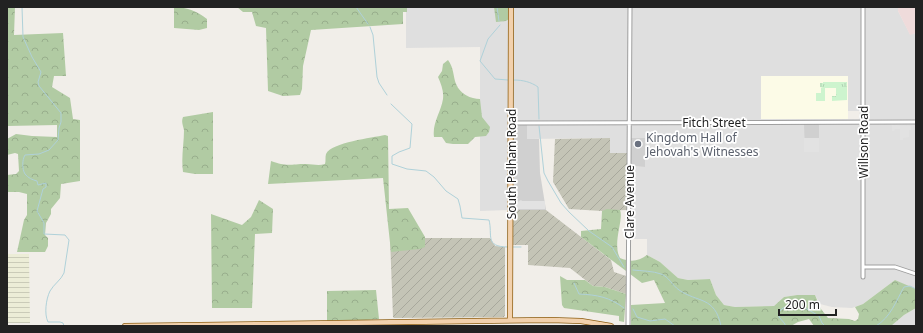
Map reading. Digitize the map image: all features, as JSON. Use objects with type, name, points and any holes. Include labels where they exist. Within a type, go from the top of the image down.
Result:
[{"type":"main road","name":"South Pelham Road","points":[[510,320],[511,7]]},
{"type":"main road","points":[[125,326],[510,320],[570,320],[611,326]]},
{"type":"street","name":"Clare Avenue","points":[[628,326],[630,7]]},
{"type":"street","name":"Willson Road","points":[[862,277],[863,7]]},
{"type":"street","name":"Fitch Street","points":[[511,123],[916,122]]},
{"type":"street","points":[[862,267],[895,267],[916,274]]},
{"type":"shaded area","points":[[406,7],[898,7],[898,11],[910,34],[916,33],[916,290],[895,280],[863,304],[852,308],[832,307],[820,304],[815,295],[784,297],[774,306],[735,307],[724,305],[716,295],[710,279],[688,280],[678,278],[660,262],[647,255],[647,239],[627,239],[627,166],[645,167],[645,138],[627,138],[627,153],[610,153],[610,138],[527,139],[513,125],[513,210],[480,211],[480,47],[406,48]],"holes":[[[761,76],[848,76],[848,111],[860,111],[859,119],[761,119]]]},
{"type":"shaded area","points":[[898,7],[916,7],[916,33],[910,35],[898,11]]},
{"type":"shaded area","points":[[761,76],[848,76],[848,119],[761,119]]},
{"type":"shaded area","points":[[804,124],[819,124],[819,152],[805,152]]},
{"type":"shaded area","points":[[513,125],[527,125],[527,139],[539,139],[540,173],[546,210],[513,210]]},
{"type":"shaded area","points":[[892,125],[911,126],[911,130],[909,130],[909,137],[900,140],[900,129],[895,129],[892,131]]},
{"type":"shaded area","points":[[610,138],[610,153],[627,153],[627,210],[602,211],[569,209],[553,182],[555,139]]},
{"type":"shaded area","points":[[630,138],[645,138],[645,167],[631,166]]},
{"type":"shaded area","points":[[804,138],[819,138],[819,152],[804,152]]},
{"type":"shaded area","points":[[521,200],[545,201],[545,209],[516,209],[516,203]]},
{"type":"shaded area","points":[[510,210],[546,210],[611,260],[614,272],[626,276],[626,294],[605,287],[593,286],[570,268],[528,265],[528,245],[510,245]]},
{"type":"shaded area","points":[[390,238],[490,238],[495,246],[505,247],[504,317],[394,318]]},
{"type":"shaded area","points":[[7,254],[29,254],[30,323],[7,323]]},
{"type":"shaded area","points":[[916,308],[916,326],[891,326],[904,315]]},
{"type":"green space","points":[[7,7],[15,7],[14,35],[63,33],[66,76],[54,76],[52,87],[70,98],[73,119],[80,120],[80,181],[61,184],[60,198],[51,209],[51,214],[46,223],[45,235],[48,238],[48,246],[45,252],[17,252],[24,220],[27,215],[27,194],[7,192],[7,175],[16,174],[19,171],[18,154],[15,153],[7,155],[7,139],[16,134],[57,137],[57,125],[7,126]]},
{"type":"green space","points":[[174,7],[191,10],[203,16],[207,19],[207,28],[199,30],[174,28]]},
{"type":"green space","points":[[237,7],[407,7],[407,12],[403,12],[403,24],[311,30],[303,66],[302,89],[300,95],[283,96],[268,91],[266,28],[256,26],[252,12],[243,12]]},
{"type":"green space","points":[[494,7],[509,7],[509,19],[506,21],[496,22]]},
{"type":"green space","points":[[448,60],[456,84],[460,91],[470,97],[480,99],[482,117],[490,127],[486,136],[475,137],[468,144],[446,143],[442,137],[434,137],[435,122],[443,99],[443,90],[438,77],[442,71],[443,64]]},
{"type":"green space","points":[[847,82],[847,100],[832,101],[832,96],[836,96],[836,88],[825,88],[825,101],[816,101],[816,93],[821,93],[821,88],[823,88],[820,87],[820,83]]},
{"type":"green space","points":[[213,112],[213,174],[183,172],[183,117]]},
{"type":"green space","points":[[385,135],[388,136],[389,209],[408,208],[425,237],[425,247],[420,249],[391,252],[383,178],[268,184],[271,161],[285,165],[325,164],[326,154],[336,146]]},
{"type":"green space","points":[[259,200],[273,209],[272,233],[255,234],[252,308],[212,308],[211,214],[242,225],[251,217]]},
{"type":"green space","points":[[607,209],[620,210],[621,220],[617,246],[620,258],[634,261],[647,255],[660,262],[678,278],[688,280],[710,279],[716,295],[724,305],[735,307],[774,306],[784,297],[815,295],[821,309],[828,318],[849,319],[855,321],[858,319],[859,314],[855,307],[863,304],[895,280],[916,289],[916,308],[904,315],[891,326],[814,326],[809,319],[791,326],[631,326],[631,305],[665,303],[654,280],[642,283],[581,237],[581,231],[601,229],[602,211]]},
{"type":"green space","points":[[560,276],[567,280],[585,280],[593,286],[605,287],[626,294],[624,322],[619,321],[619,316],[564,308],[562,305]]},
{"type":"green space","points":[[376,290],[379,319],[327,323],[327,291]]},
{"type":"waterway","points":[[22,7],[23,37],[41,72],[38,82],[39,86],[61,113],[58,140],[49,150],[39,154],[25,155],[23,159],[23,170],[28,177],[37,181],[38,185],[46,183],[46,187],[43,189],[37,211],[44,223],[44,234],[65,235],[69,240],[64,273],[50,291],[46,306],[48,322],[60,322],[63,323],[64,326]]},
{"type":"waterway","points":[[356,7],[368,24]]},
{"type":"waterway","points":[[497,7],[499,21]]},
{"type":"waterway","points":[[500,25],[488,39],[480,61],[495,79],[508,80]]},
{"type":"waterway","points":[[370,27],[373,35],[377,77],[387,95]]},
{"type":"waterway","points":[[514,80],[521,80],[538,87],[539,119]]},
{"type":"waterway","points":[[391,104],[412,124],[410,148],[392,156],[392,164],[407,169],[426,171],[434,177],[446,191],[458,199],[462,218],[489,220],[492,242],[495,245],[508,247]]},
{"type":"waterway","points":[[539,126],[544,173],[561,203],[589,231],[612,247],[624,267]]},
{"type":"waterway","points":[[513,247],[521,247]]},
{"type":"waterway","points":[[633,270],[655,272],[664,275],[679,290],[710,305],[715,310],[721,326]]},
{"type":"waterway","points":[[574,283],[579,294],[603,297],[624,308]]},
{"type":"waterway","points":[[876,326],[886,318],[904,287],[910,286],[916,289]]},
{"type":"waterway","points":[[785,326],[779,317],[779,312],[783,308],[802,306],[819,316],[825,326]]},
{"type":"waterway","points":[[633,309],[637,317],[650,321],[665,319],[675,326]]},
{"type":"place","name":"Kingdom Hall of Jehovah's Witnesses","points":[[638,144]]}]
